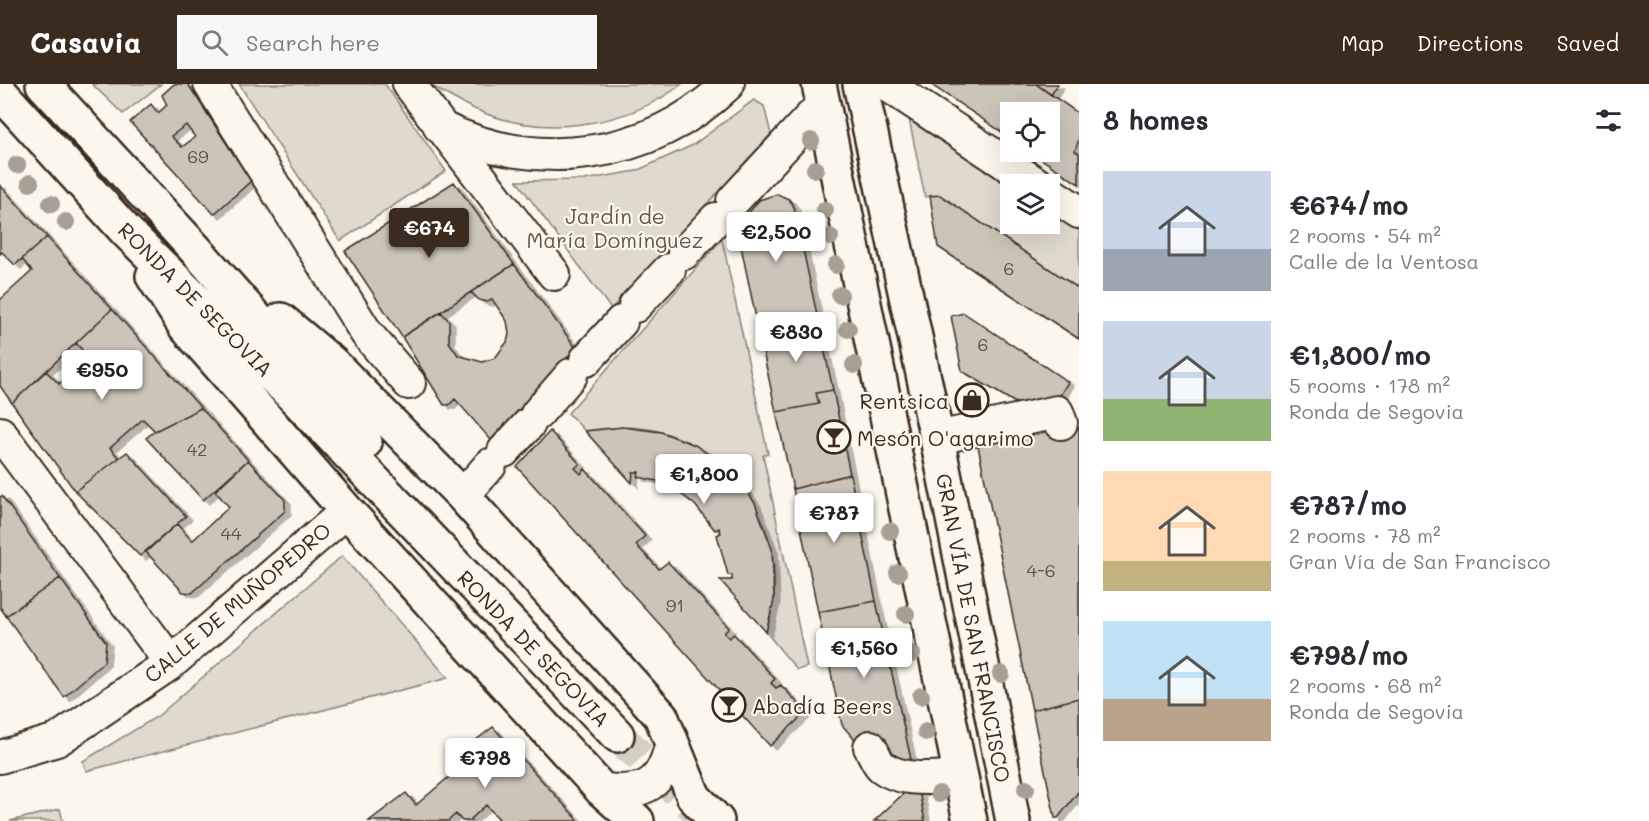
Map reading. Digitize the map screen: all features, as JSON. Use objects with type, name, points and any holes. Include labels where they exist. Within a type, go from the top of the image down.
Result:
[{"type":"main road","name":"RONDA DE SEGOVIA","points":[[0,92],[126,231],[298,402],[617,735],[316,384],[43,84]]},
{"type":"main road","name":"GRAN VÍA DE SAN FRANCISCO","points":[[860,84],[937,438],[1013,821]]},
{"type":"main road","name":"GRAN VÍA DE SAN FRANCISCO","points":[[821,94],[970,821]]},
{"type":"main road","points":[[126,231],[185,326],[347,511],[602,790],[637,821]]},
{"type":"main road","points":[[196,250],[333,363],[463,496],[661,716],[694,796],[717,821]]},
{"type":"street","points":[[210,84],[367,334],[409,383]]},
{"type":"street","points":[[409,84],[554,274]]},
{"type":"street","points":[[440,127],[491,147],[518,153],[558,156],[602,152],[646,139],[716,96],[728,84]]},
{"type":"street","points":[[886,84],[1022,174]]},
{"type":"street","points":[[463,496],[725,210],[821,94]]},
{"type":"street","points":[[1060,200],[1079,212]]},
{"type":"street","points":[[937,438],[1057,411],[1060,423]]},
{"type":"street","points":[[0,433],[171,663]]},
{"type":"street","name":"CALLE DE MUÑOPEDRO","points":[[0,757],[57,740],[171,663],[347,511]]},
{"type":"street","points":[[602,790],[632,792],[654,782],[668,761],[672,742]]},
{"type":"street","points":[[870,747],[881,766],[896,773],[909,777],[961,777]]},
{"type":"green space","points":[[92,84],[161,84],[123,114]]},
{"type":"green space","points":[[239,84],[385,84],[446,171],[340,241]]},
{"type":"green space","points":[[428,84],[682,84],[660,99],[610,119],[556,126],[502,119],[471,107]]},
{"type":"green space","name":"Jardín de María Domínguez","points":[[754,100],[764,106],[771,134],[611,309],[517,181],[584,180],[636,171],[693,145]]},
{"type":"green space","points":[[908,114],[1000,177],[1000,234],[1060,234],[1060,216],[1079,228],[1079,289],[940,195],[925,197]]},
{"type":"green space","name":"Jardín de María Domínguez","points":[[722,239],[768,454],[763,455],[807,667],[797,670],[766,632],[773,600],[774,569],[769,538],[757,509],[740,484],[719,462],[692,444],[662,432],[643,428],[585,431],[568,413]]},
{"type":"green space","points":[[342,556],[448,678],[86,771],[83,761],[158,716]]},
{"type":"green space","points":[[60,809],[63,821],[10,821]]},
{"type":"building","points":[[174,84],[188,84],[251,181],[214,214],[130,122],[151,104],[158,113],[167,105],[162,95]],"holes":[[[186,125],[195,137],[182,147],[171,136]]]},
{"type":"building","points":[[930,84],[1036,84],[1079,114],[1079,139],[1075,151],[1079,153],[1079,184],[1046,162],[1060,162],[1060,102],[1000,102],[1000,131]]},
{"type":"building","points":[[1036,84],[1058,84],[1051,95]]},
{"type":"building","points":[[454,182],[514,264],[402,337],[345,251]]},
{"type":"building","points":[[0,185],[47,237],[15,265],[2,252],[0,254]]},
{"type":"building","points":[[777,194],[789,199],[794,207],[817,315],[758,328],[737,227],[749,225],[747,215],[759,200]]},
{"type":"building","points":[[940,195],[1079,289],[1079,339],[938,247],[930,196]]},
{"type":"building","points":[[47,237],[112,309],[12,403],[0,386],[0,300],[32,271],[22,259]]},
{"type":"building","points":[[514,264],[576,348],[491,440],[455,399],[449,405],[444,405],[402,337],[441,312],[449,321],[449,342],[458,355],[482,362],[495,358],[507,342],[509,334],[507,321],[492,299],[488,302],[479,300],[471,292]]},
{"type":"building","points":[[112,309],[201,408],[155,431],[143,419],[110,448],[119,458],[75,491],[12,403],[46,371],[59,384],[89,358],[76,343]]},
{"type":"building","points":[[964,313],[1068,382],[1059,397],[1019,405],[962,371],[951,316]]},
{"type":"building","points":[[817,315],[833,390],[816,393],[819,404],[776,412],[758,328]]},
{"type":"building","points":[[833,390],[850,474],[793,489],[776,412],[819,404],[816,393]]},
{"type":"building","points":[[201,408],[248,460],[203,500],[146,438],[155,431]]},
{"type":"building","points":[[1066,421],[1079,428],[1079,698],[1032,710],[977,441]]},
{"type":"building","points":[[623,427],[661,432],[695,445],[724,465],[744,487],[755,503],[772,549],[774,600],[766,632],[720,580],[732,580],[732,575],[728,575],[717,535],[721,533],[719,528],[715,530],[695,505],[680,493],[682,489],[679,487],[676,491],[657,481],[638,477],[639,472],[633,472],[632,483],[585,431]]},
{"type":"building","points":[[550,431],[580,464],[575,468],[581,474],[585,469],[645,536],[636,545],[659,569],[668,562],[729,628],[724,633],[729,638],[734,634],[775,679],[771,683],[776,688],[781,685],[806,712],[770,746],[517,467]]},
{"type":"building","points":[[127,452],[186,516],[140,556],[75,491]]},
{"type":"building","points":[[248,460],[285,500],[285,511],[192,593],[183,592],[146,552],[177,524],[192,541],[229,507],[215,491]]},
{"type":"building","points":[[850,474],[876,601],[818,612],[793,489]]},
{"type":"building","points":[[2,496],[60,578],[6,616],[0,607],[0,497]]},
{"type":"building","points":[[60,578],[106,642],[104,662],[64,697],[6,616]]},
{"type":"building","points":[[876,601],[912,764],[862,748],[842,725],[818,612]]},
{"type":"building","points":[[1079,698],[1079,791],[1058,818],[1055,818],[1032,710]]},
{"type":"building","points":[[493,727],[579,821],[497,821],[499,819],[486,805],[471,819],[472,821],[462,821],[456,814],[448,821],[369,821],[406,793],[416,805],[457,770],[449,761]]},
{"type":"building","points":[[917,781],[925,821],[874,821]]},
{"type":"tunnel","points":[[617,735],[705,817]]},
{"type":"place","name":"Rentsica","points":[[972,400]]},
{"type":"place","name":"Mesón O'agarimo","points":[[834,437]]},
{"type":"place","name":"Abadía Beers","points":[[729,705]]}]
